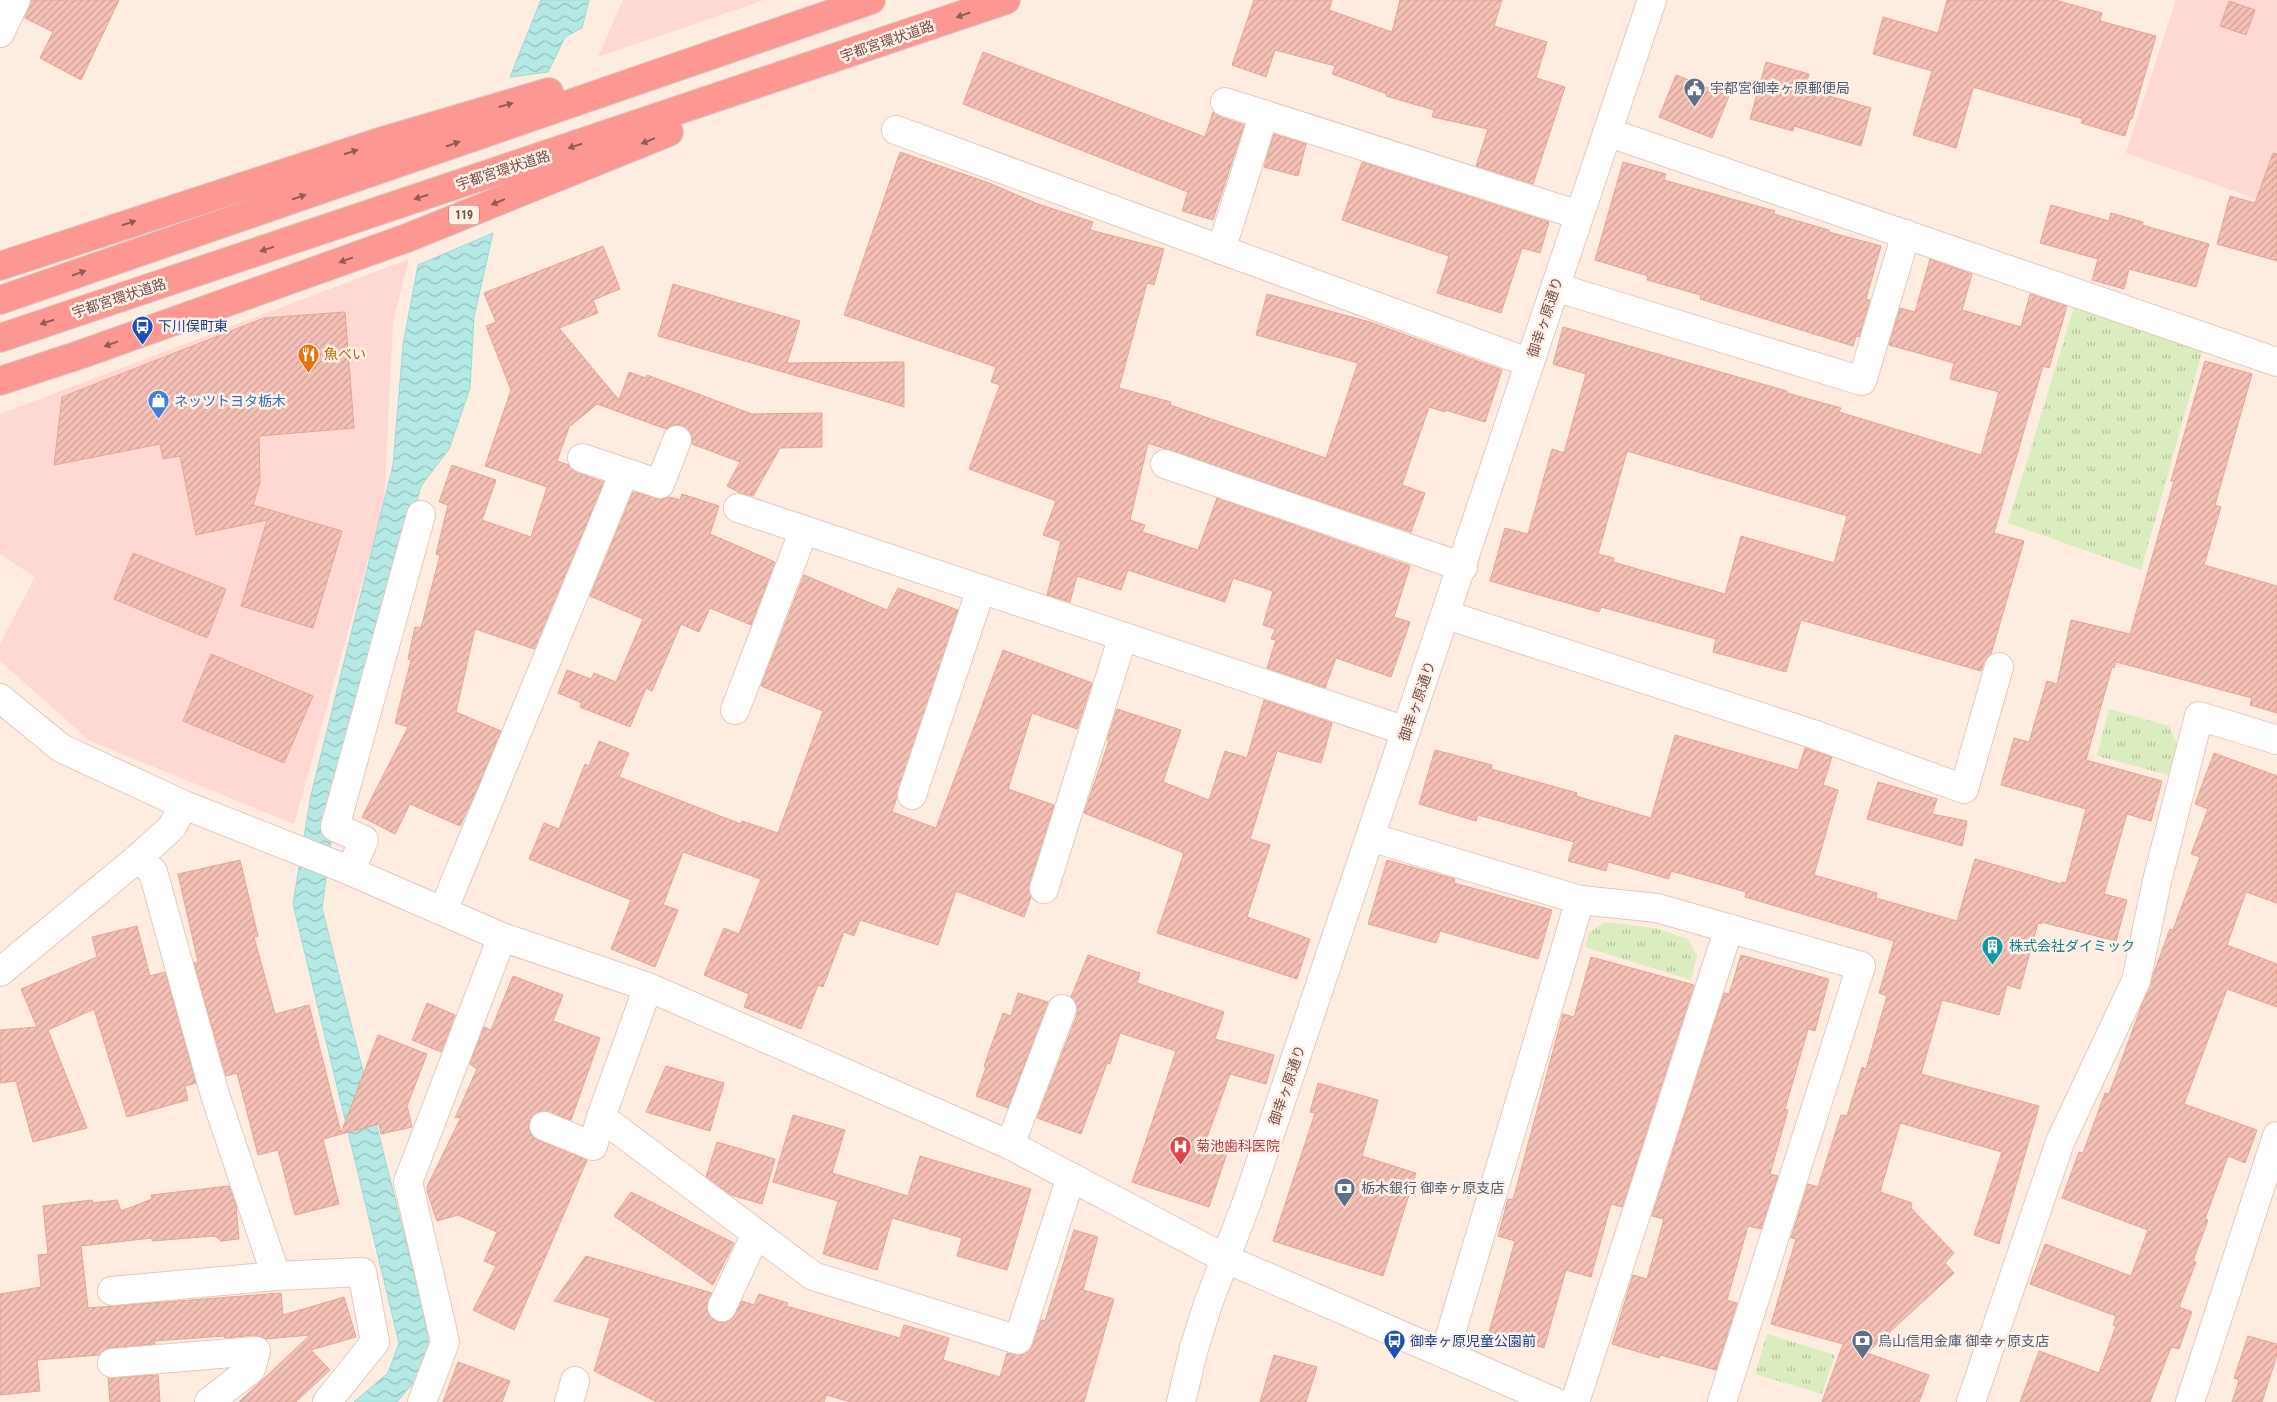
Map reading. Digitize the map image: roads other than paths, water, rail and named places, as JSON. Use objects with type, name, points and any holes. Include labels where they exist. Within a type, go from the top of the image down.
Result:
[{"type":"highway","points":[[0,266],[376,143],[863,0]]},
{"type":"highway","points":[[0,300],[871,0]]},
{"type":"highway","name":"宇都宮環状道路","points":[[0,338],[1006,0]]},
{"type":"highway","name":"119","points":[[0,381],[82,354],[407,238],[920,30]]},
{"type":"street","points":[[0,33],[16,0]]},
{"type":"street","name":"御幸ヶ原通り","points":[[1181,1402],[1208,1304],[1248,1199],[1463,567],[1652,0]]},
{"type":"street","points":[[1225,102],[1579,215]]},
{"type":"street","points":[[1221,250],[1264,114]]},
{"type":"street","points":[[896,130],[1530,363]]},
{"type":"street","points":[[1607,132],[2277,362]]},
{"type":"street","points":[[1555,287],[1862,381],[1906,234]]},
{"type":"street","points":[[582,458],[660,484],[677,440]]},
{"type":"street","points":[[1165,464],[1463,567]]},
{"type":"street","points":[[443,911],[624,473]]},
{"type":"street","points":[[738,508],[1406,731]]},
{"type":"street","points":[[343,868],[364,840],[335,827],[422,515]]},
{"type":"street","points":[[735,710],[804,530]]},
{"type":"street","points":[[912,795],[982,589]]},
{"type":"street","points":[[1446,615],[1816,735],[1964,789],[1999,667]]},
{"type":"street","points":[[1044,889],[1122,636]]},
{"type":"street","points":[[0,698],[61,748],[184,805],[343,868],[502,937],[648,987],[1010,1145],[1226,1259],[1555,1402]]},
{"type":"street","points":[[1971,1402],[2060,1142],[2136,981],[2157,881],[2199,716],[2277,740]]},
{"type":"street","points":[[0,972],[138,858],[172,827],[184,805]]},
{"type":"street","points":[[1370,837],[1580,900],[1657,908],[1861,966],[1722,1402]]},
{"type":"street","points":[[138,858],[153,872],[216,1096],[276,1276]]},
{"type":"street","points":[[1445,1353],[1580,900]]},
{"type":"street","points":[[1575,1402],[1729,928]]},
{"type":"street","points":[[422,1402],[445,1342],[408,1182],[502,937]]},
{"type":"street","points":[[544,1126],[593,1146],[601,1117],[648,987]]},
{"type":"street","points":[[1010,1145],[1062,1009]]},
{"type":"street","points":[[601,1117],[813,1276],[1018,1340],[1071,1177]]},
{"type":"street","points":[[2190,1402],[2277,1136]]},
{"type":"street","points":[[722,1307],[756,1234]]},
{"type":"street","points":[[112,1291],[276,1276],[362,1272],[375,1342],[327,1402]]},
{"type":"street","points":[[112,1363],[256,1351],[251,1369],[210,1402]]},
{"type":"water","points":[[541,0],[589,0],[582,28],[565,37],[548,72],[510,77]]},
{"type":"water","points":[[493,233],[474,317],[470,388],[449,449],[421,486],[335,812],[322,908],[421,1302],[430,1351],[418,1377],[397,1402],[354,1402],[388,1373],[399,1343],[293,904],[311,795],[393,465],[403,345],[418,265]]},
{"type":"place","name":"宇都宮御幸ヶ原郵便局","points":[[1694,107]]},
{"type":"place","name":"下川俣町東","points":[[142,345]]},
{"type":"place","name":"魚べい","points":[[308,373]]},
{"type":"place","name":"ネッツトヨタ栃木","points":[[158,420]]},
{"type":"place","name":"株式会社ダイミック","points":[[1993,965]]},
{"type":"place","name":"菊池歯科医院","points":[[1180,1165]]},
{"type":"place","name":"栃木銀行 御幸ヶ原支店","points":[[1345,1207]]},
{"type":"place","name":"御幸ヶ原児童公園前","points":[[1394,1360]]},
{"type":"place","name":"烏山信用金庫 御幸ヶ原支店","points":[[1862,1360]]}]
